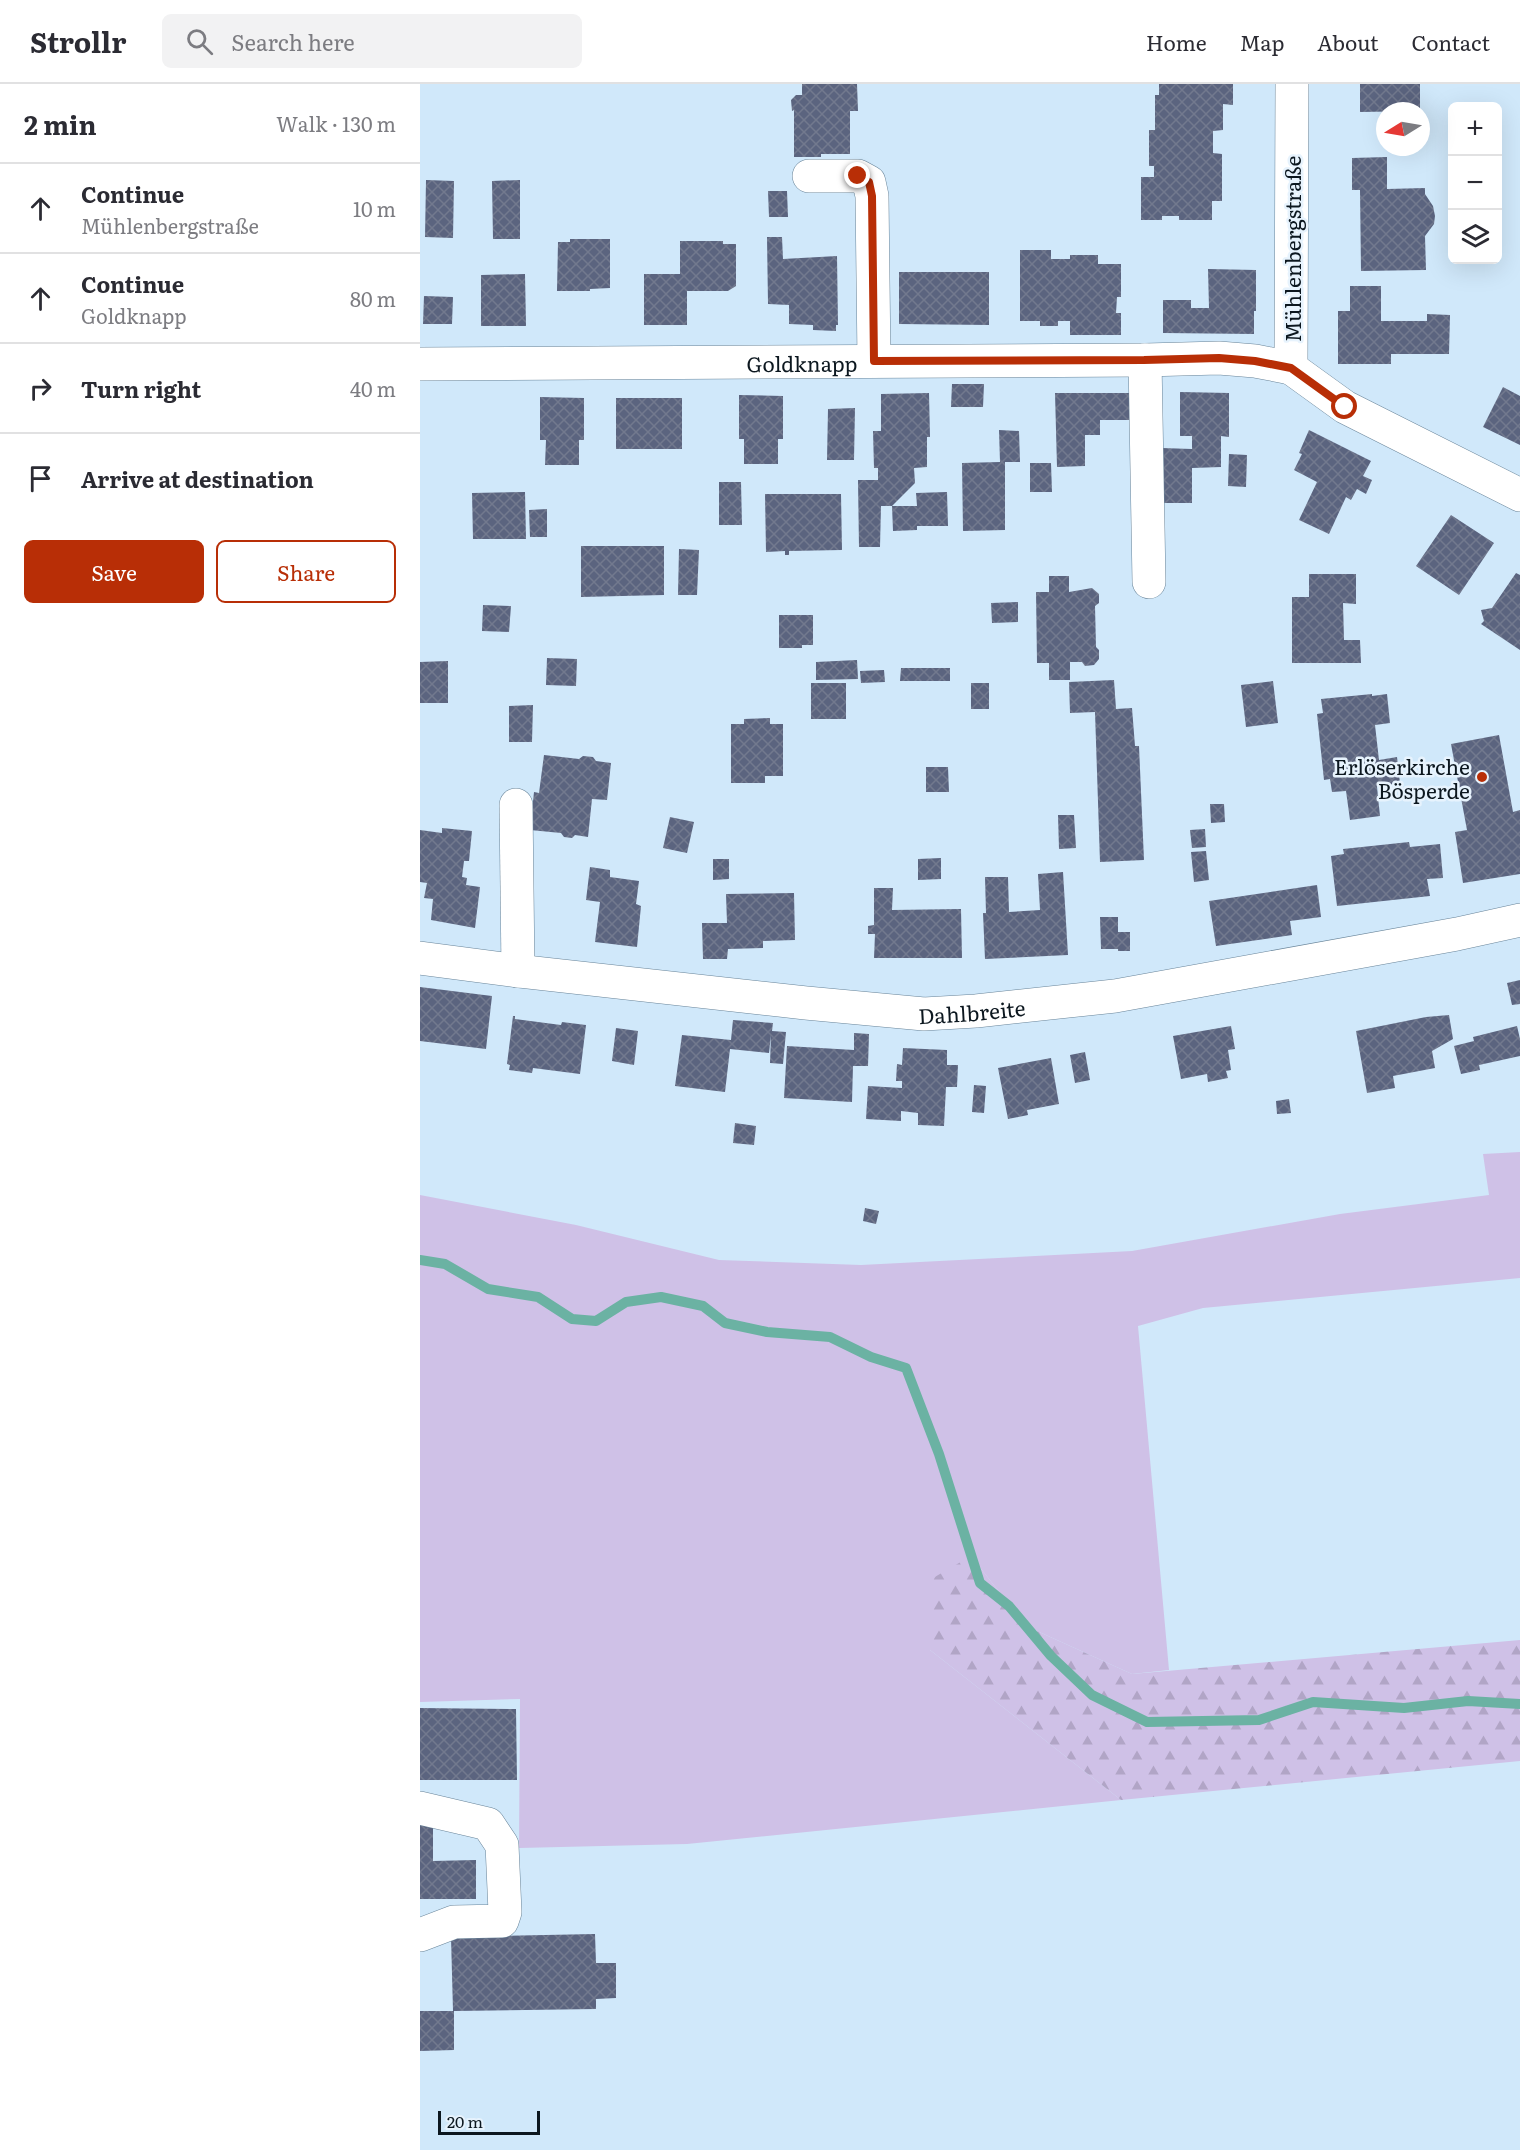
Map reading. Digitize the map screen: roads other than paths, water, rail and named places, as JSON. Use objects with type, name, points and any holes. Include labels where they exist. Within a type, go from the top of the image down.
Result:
[{"type":"street","name":"Mühlenbergstraße","points":[[1292,84],[1291,368],[1345,407],[1520,495]]},
{"type":"street","points":[[809,176],[858,176],[869,182],[872,196],[874,361]]},
{"type":"street","name":"Goldknapp","points":[[420,364],[1219,358],[1255,361],[1291,368]]},
{"type":"street","points":[[1144,360],[1149,582]]},
{"type":"street","points":[[516,805],[518,971]]},
{"type":"street","name":"Dahlbreite","points":[[420,958],[806,1003],[924,1014],[976,1011],[1115,996],[1446,936],[1520,920]]},
{"type":"street","points":[[420,1808],[488,1824],[502,1845],[505,1912],[502,1921],[454,1922],[420,1935]]},
{"type":"waterway","points":[[420,1260],[445,1264],[488,1289],[538,1297],[572,1319],[596,1321],[626,1302],[661,1297],[703,1306],[725,1323],[767,1332],[830,1337],[871,1357],[906,1368],[939,1454],[980,1583],[1009,1606],[1051,1656],[1092,1695],[1147,1722],[1259,1720],[1313,1702],[1404,1708],[1468,1701],[1520,1704]]},
{"type":"place","name":"Erlöserkirche Bösperde","points":[[1482,777]]}]
